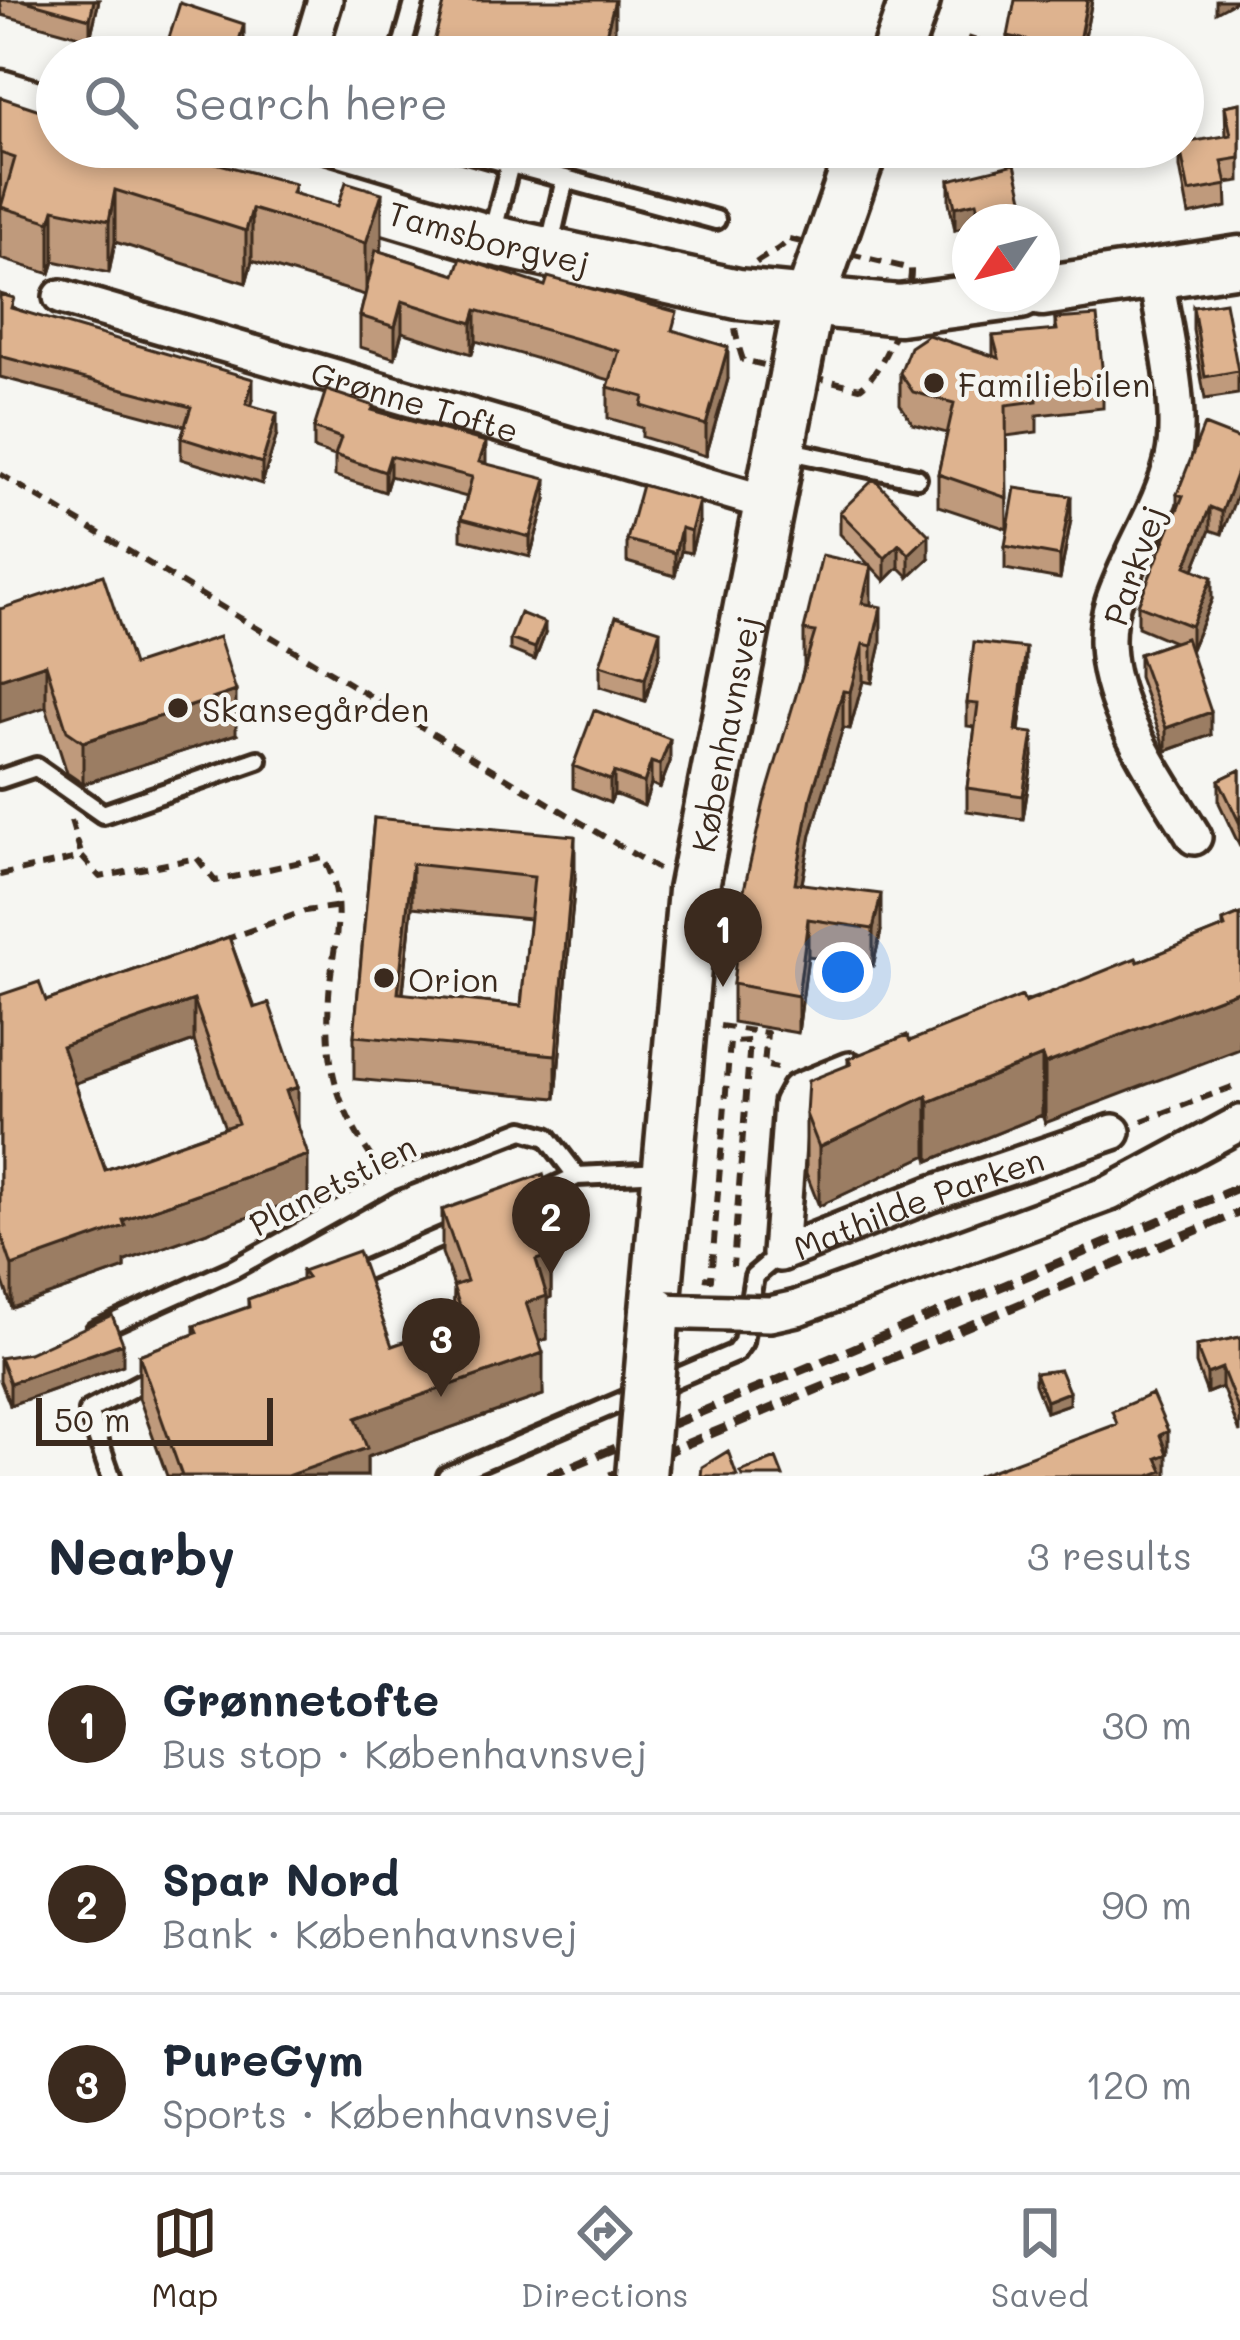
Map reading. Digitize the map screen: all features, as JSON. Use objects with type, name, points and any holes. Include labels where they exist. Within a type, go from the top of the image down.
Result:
[{"type":"street","points":[[314,36],[325,0]]},
{"type":"street","points":[[902,36],[915,0]]},
{"type":"street","points":[[0,95],[36,106]]},
{"type":"street","name":"Tamsborgvej","points":[[297,168],[490,240],[548,254],[808,305],[899,310],[952,303]]},
{"type":"street","name":"Københavnsvej","points":[[641,1476],[664,1172],[693,891],[808,305],[856,168]]},
{"type":"street","points":[[1060,289],[1240,261]]},
{"type":"street","name":"Parkvej","points":[[1156,276],[1175,425],[1173,459],[1112,602],[1108,651],[1134,738],[1194,837]]},
{"type":"street","name":"Grønne Tofte","points":[[61,297],[768,503]]},
{"type":"street","name":"Mathilde Parken","points":[[874,1060],[813,1083],[791,1104],[780,1255],[931,1194],[1114,1132]]},
{"type":"street","name":"Mathilde Parken","points":[[657,1294],[770,1313],[797,1308],[1109,1192],[1240,1123]]},
{"type":"lane","points":[[405,36],[415,0]]},
{"type":"lane","points":[[490,240],[509,168]]},
{"type":"lane","points":[[525,168],[716,220]]},
{"type":"lane","points":[[548,254],[565,179]]},
{"type":"lane","points":[[778,449],[917,478]]},
{"type":"lane","points":[[0,779],[36,767],[103,814],[257,760]]},
{"type":"lane","name":"Planetstien","points":[[86,1335],[233,1269],[388,1181],[523,1130],[547,1138],[577,1176]]},
{"type":"lane","points":[[502,1211],[577,1176],[664,1172]]},
{"type":"lane","points":[[324,1288],[483,1220]]},
{"type":"lane","points":[[447,1476],[735,1353],[743,1342],[754,1276],[780,1255]]},
{"type":"lane","points":[[111,1476],[88,1411],[166,1369]]},
{"type":"path","points":[[0,474],[693,891]]},
{"type":"path","points":[[0,875],[82,856],[100,877],[197,858],[214,881],[322,857],[341,906],[328,997],[334,1087],[343,1116],[388,1181]]},
{"type":"path","points":[[218,942],[305,911],[341,906]]},
{"type":"path","points":[[726,1026],[767,1033],[764,1065]]},
{"type":"path","points":[[657,1294],[711,1279],[730,1042],[750,1040],[732,1289]]},
{"type":"path","points":[[1114,1132],[1240,1084]]},
{"type":"building","points":[[22,0],[94,0],[90,19]]},
{"type":"building","points":[[445,0],[615,0],[606,36],[436,36]]},
{"type":"building","points":[[1015,0],[1087,0],[1080,36],[1008,36]]},
{"type":"building","points":[[180,3],[244,24],[240,36],[170,36]]},
{"type":"building","points":[[0,97],[36,109],[36,168],[235,168],[295,184],[292,193],[338,206],[346,182],[382,193],[366,243],[252,209],[246,231],[115,190],[109,221],[54,209],[50,222],[1,207],[15,158],[0,153]]},
{"type":"building","points":[[1240,103],[1240,158],[1222,161],[1227,185],[1189,192],[1184,168],[1204,168],[1204,140],[1231,135],[1225,106]]},
{"type":"building","points":[[1016,168],[1024,204],[954,204],[949,180]]},
{"type":"building","points":[[376,250],[455,275],[461,258],[545,286],[548,277],[677,312],[672,330],[728,347],[706,425],[642,406],[644,397],[608,387],[619,351],[476,310],[472,323],[402,301],[395,327],[360,316]]},
{"type":"building","points":[[0,294],[14,298],[11,308],[253,379],[246,404],[277,413],[262,463],[181,438],[191,407],[0,356]]},
{"type":"building","points":[[1225,302],[1238,371],[1205,377],[1193,307]]},
{"type":"building","points":[[1097,316],[1103,377],[1036,383],[1037,401],[1006,405],[1007,498],[938,474],[954,403],[913,392],[900,373],[910,347],[928,335],[999,358],[993,336],[1057,330],[1055,319]]},
{"type":"building","points":[[326,390],[374,406],[372,410],[486,442],[479,462],[546,479],[530,537],[461,519],[472,477],[390,456],[385,472],[335,455],[341,438],[314,428]]},
{"type":"building","points":[[1204,425],[1240,439],[1240,464],[1222,512],[1210,507],[1186,566],[1212,577],[1191,626],[1138,605],[1183,496],[1177,494]]},
{"type":"building","points":[[874,479],[929,535],[909,554],[899,544],[885,558],[840,512]]},
{"type":"building","points":[[642,485],[699,501],[691,531],[681,528],[675,553],[627,540]]},
{"type":"building","points":[[1015,488],[1071,496],[1060,556],[1005,546]]},
{"type":"building","points":[[822,555],[871,566],[862,603],[881,607],[872,646],[863,644],[850,692],[843,691],[811,797],[795,883],[881,894],[873,929],[808,919],[798,996],[733,984],[743,894],[764,802],[815,632],[804,630]]},
{"type":"building","points":[[103,575],[133,665],[219,637],[236,691],[83,742],[67,731],[46,664],[0,679],[0,609]]},
{"type":"building","points":[[520,613],[545,623],[535,648],[510,639]]},
{"type":"building","points":[[616,616],[660,630],[645,679],[600,665]]},
{"type":"building","points":[[1186,638],[1211,712],[1166,728],[1139,654]]},
{"type":"building","points":[[974,642],[1026,648],[1016,731],[1033,733],[1023,796],[967,788],[978,704],[967,703]]},
{"type":"building","points":[[594,710],[670,739],[660,765],[651,762],[644,783],[614,772],[610,780],[573,766]]},
{"type":"building","points":[[1240,770],[1240,824],[1219,780]]},
{"type":"building","points":[[374,818],[575,836],[556,1055],[354,1036]],"holes":[[[412,864],[534,877],[521,1006],[398,993]]]},
{"type":"building","points":[[1240,914],[1240,990],[1045,1064],[1042,1056],[929,1102],[927,1096],[819,1147],[806,1114],[808,1081],[907,1035],[910,1041],[1022,996],[1025,1003],[1136,958],[1138,962],[1225,927],[1223,921]]},
{"type":"building","points":[[229,937],[254,1008],[269,1003],[298,1087],[286,1091],[308,1155],[123,1220],[125,1226],[12,1266],[0,1231],[0,995],[39,982],[46,1001]],"holes":[[[194,1000],[238,1123],[105,1170],[62,1046]]]},
{"type":"building","points":[[543,1174],[554,1213],[539,1218],[551,1255],[536,1260],[547,1296],[526,1303],[543,1353],[356,1418],[367,1448],[287,1476],[182,1476],[139,1355],[197,1333],[194,1326],[249,1307],[248,1299],[307,1278],[302,1271],[358,1251],[392,1346],[465,1321],[453,1286],[467,1281],[442,1210]]},
{"type":"building","points":[[112,1315],[123,1343],[10,1383],[0,1358],[29,1353]]},
{"type":"building","points":[[1240,1337],[1240,1414],[1222,1368],[1207,1374],[1196,1346]]},
{"type":"building","points":[[1060,1370],[1069,1392],[1046,1401],[1035,1373]]},
{"type":"building","points":[[1152,1394],[1168,1431],[1160,1435],[1167,1454],[1157,1458],[1163,1471],[1149,1476],[977,1476],[1117,1424],[1112,1411]]},
{"type":"building","points":[[728,1451],[737,1476],[701,1476],[702,1467]]},
{"type":"building","points":[[776,1458],[783,1476],[742,1476],[740,1472]]},
{"type":"railway","points":[[548,1476],[1240,1187]]},
{"type":"railway","points":[[610,1476],[1240,1212]]},
{"type":"place","name":"Familiebilen","points":[[934,383]]},
{"type":"place","name":"Skansegården","points":[[178,708]]},
{"type":"place","name":"Orion","points":[[384,978]]},
{"type":"place","name":"Grønnetofte","points":[[723,987]]},
{"type":"place","name":"Spar Nord","points":[[551,1275]]},
{"type":"place","name":"PureGym","points":[[441,1397]]}]
